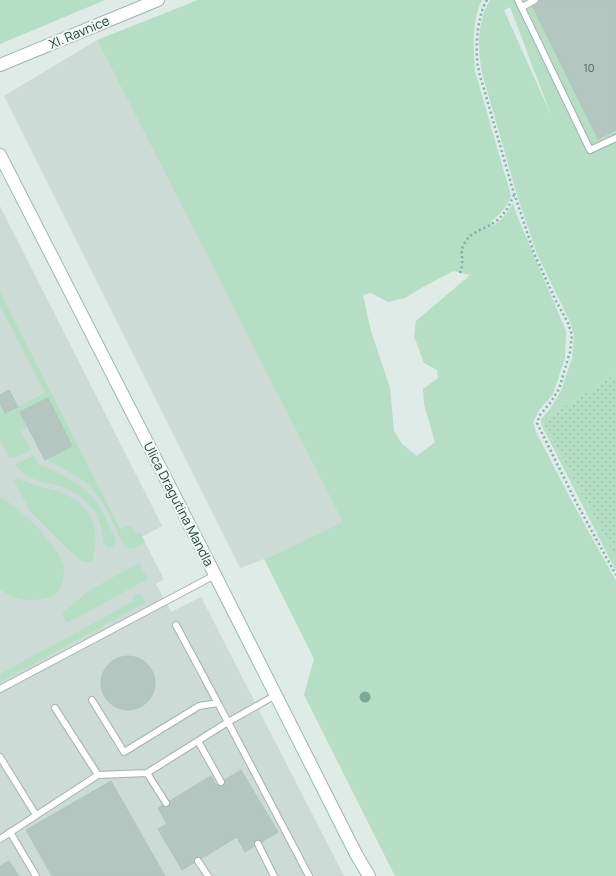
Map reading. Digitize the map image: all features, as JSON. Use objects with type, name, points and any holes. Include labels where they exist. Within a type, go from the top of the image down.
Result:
[{"type":"main road","name":"XI. Ravnice","points":[[0,66],[158,0]]},
{"type":"main road","name":"Ulica Dragutina Mandla","points":[[0,155],[356,854],[369,876]]},
{"type":"main road","name":"Ulica Dragutina Mandla","points":[[356,854],[362,876]]},
{"type":"lane","points":[[518,0],[590,150],[616,138]]},
{"type":"lane","points":[[522,7],[535,0]]},
{"type":"lane","points":[[0,689],[215,575]]},
{"type":"lane","points":[[176,625],[309,876]]},
{"type":"lane","points":[[0,839],[98,775],[147,773],[228,722],[276,695]]},
{"type":"lane","points":[[92,700],[124,752],[199,706],[218,702]]},
{"type":"lane","points":[[55,708],[98,775]]},
{"type":"lane","points":[[198,741],[221,782]]},
{"type":"lane","points":[[0,757],[36,815]]},
{"type":"lane","points":[[147,773],[166,803]]},
{"type":"lane","points":[[10,832],[36,876]]},
{"type":"lane","points":[[258,844],[274,876]]},
{"type":"lane","points":[[198,861],[208,876]]},
{"type":"path","points":[[487,0],[479,18],[477,47],[478,66],[514,195],[534,253],[555,299],[568,323],[572,335],[570,352],[559,389],[540,415],[537,423],[577,504],[616,575]]},
{"type":"path","points":[[460,273],[462,265],[461,249],[466,240],[474,233],[488,227],[500,218],[508,210],[514,195]]},
{"type":"shaded area","points":[[97,40],[344,523],[277,554],[240,568],[4,96]]},
{"type":"shaded area","points":[[0,206],[162,526],[142,537],[164,579],[156,584],[171,612],[201,597],[344,876],[0,876]]},
{"type":"green space","points":[[0,0],[105,0],[0,44]]},
{"type":"green space","points":[[198,0],[482,0],[476,16],[475,25],[475,71],[511,196],[503,210],[491,221],[492,226],[499,222],[513,203],[566,331],[565,358],[553,394],[540,409],[533,422],[536,432],[569,496],[616,581],[616,876],[395,876],[304,695],[314,659],[264,559],[343,522],[97,40]],"holes":[[[453,271],[470,275],[416,321],[414,336],[424,363],[437,370],[438,378],[423,389],[424,404],[435,442],[417,456],[402,444],[394,431],[390,388],[371,331],[363,295],[371,293],[388,302],[405,298]]]},
{"type":"green space","points":[[490,0],[616,0],[616,374],[542,421],[616,557],[616,571],[541,424],[541,419],[550,409],[561,391],[572,358],[574,335],[570,322],[537,254],[517,195],[484,80],[480,60],[479,39],[485,9]],"holes":[[[510,7],[551,115],[504,10]]]},
{"type":"green space","points":[[0,292],[120,529],[129,525],[136,534],[140,532],[145,542],[136,548],[131,549],[125,546],[106,509],[98,496],[88,485],[78,477],[48,461],[47,459],[72,446],[48,398],[20,412],[28,427],[21,431],[31,450],[14,458],[9,457],[0,439],[0,403],[5,413],[45,393],[0,306]]},
{"type":"green space","points":[[616,374],[616,557],[542,421]]},
{"type":"green space","points":[[34,456],[38,465],[68,478],[94,499],[103,513],[116,540],[114,546],[109,548],[103,544],[103,536],[98,518],[84,499],[67,489],[31,478],[23,473],[15,464]]},
{"type":"green space","points":[[19,478],[33,485],[57,491],[69,496],[86,510],[91,518],[96,539],[92,562],[82,561],[74,555],[29,510],[14,480]]},
{"type":"green space","points":[[0,497],[28,518],[48,539],[56,550],[64,569],[62,583],[59,590],[55,594],[39,600],[27,600],[16,598],[0,589]]},
{"type":"green space","points":[[139,563],[148,579],[67,623],[62,613],[86,593]]},
{"type":"green space","points":[[140,593],[145,603],[0,682],[0,674],[134,601],[132,597]]},
{"type":"building","points":[[541,0],[616,0],[616,130],[598,139],[532,5]]},
{"type":"building","points":[[9,390],[18,407],[5,413],[0,403],[0,395]]},
{"type":"building","points":[[48,398],[72,446],[45,460],[20,412]]},
{"type":"building","points":[[123,656],[133,656],[143,660],[151,668],[155,678],[155,688],[151,698],[143,706],[133,710],[123,710],[113,706],[105,698],[101,688],[101,678],[105,668],[113,660]]},
{"type":"building","points":[[241,770],[278,832],[245,852],[237,837],[182,870],[158,829],[167,824],[158,808],[211,776],[216,785]]},
{"type":"building","points":[[111,781],[165,876],[52,876],[26,830]]},
{"type":"building","points":[[9,861],[19,876],[0,876],[0,866]]}]
